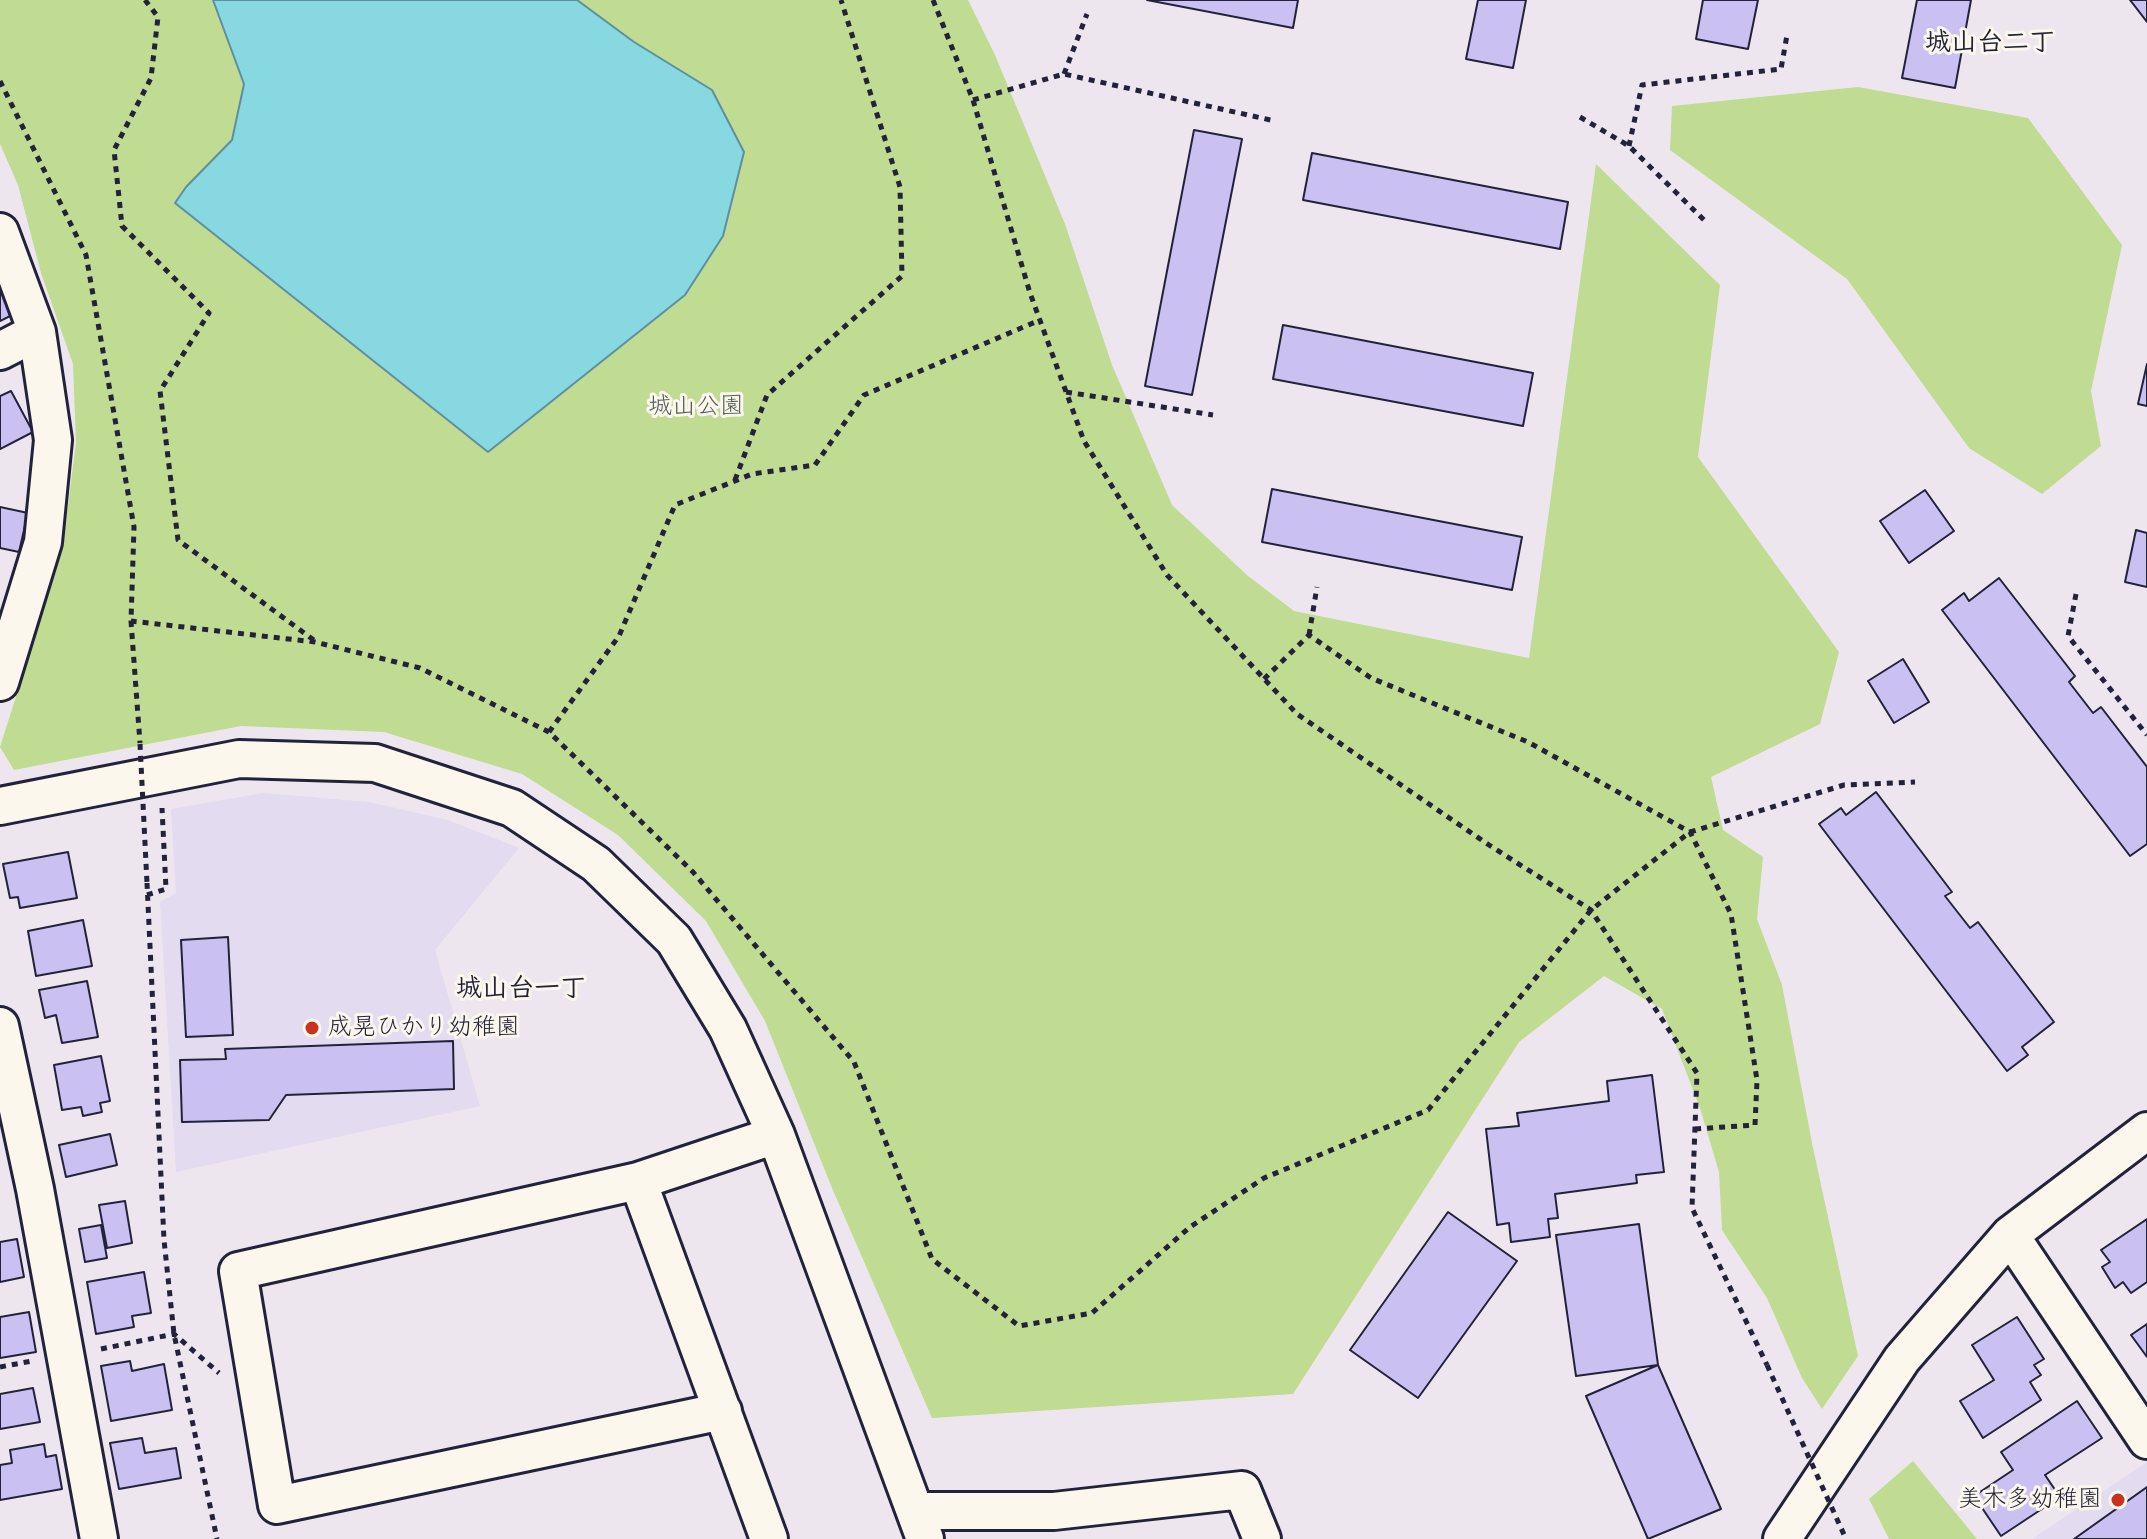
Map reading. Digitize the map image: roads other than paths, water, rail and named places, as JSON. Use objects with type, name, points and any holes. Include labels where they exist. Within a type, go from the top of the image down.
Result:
[{"type":"street","points":[[0,232],[37,332],[53,440],[43,542],[1,671]]},
{"type":"street","points":[[0,351],[37,332]]},
{"type":"street","points":[[0,806],[239,759],[375,763],[512,808],[596,864],[674,940],[728,1029],[776,1135],[920,1525],[1059,1525],[1242,1490],[1262,1539]]},
{"type":"street","points":[[0,1026],[35,1189],[99,1539]]},
{"type":"street","points":[[1782,1539],[1902,1359],[2010,1235],[2147,1131]]},
{"type":"street","points":[[723,1411],[277,1505],[238,1271],[638,1181],[776,1135]]},
{"type":"street","points":[[638,1181],[769,1539]]},
{"type":"street","points":[[2010,1235],[2147,1440]]},
{"type":"water","points":[[213,0],[577,0],[634,42],[712,90],[744,152],[723,236],[685,295],[488,452],[175,203],[186,187],[232,140],[244,84]]},
{"type":"place","name":"成晃ひかり幼稚園","points":[[312,1028]]},
{"type":"place","name":"美木多幼稚園","points":[[2118,1500]]},
{"type":"district","name":"城山台二丁","points":[[1990,43]]},
{"type":"district","name":"城山台一丁","points":[[521,989]]},
{"type":"park label","name":"城山公園","points":[[696,407]]}]
